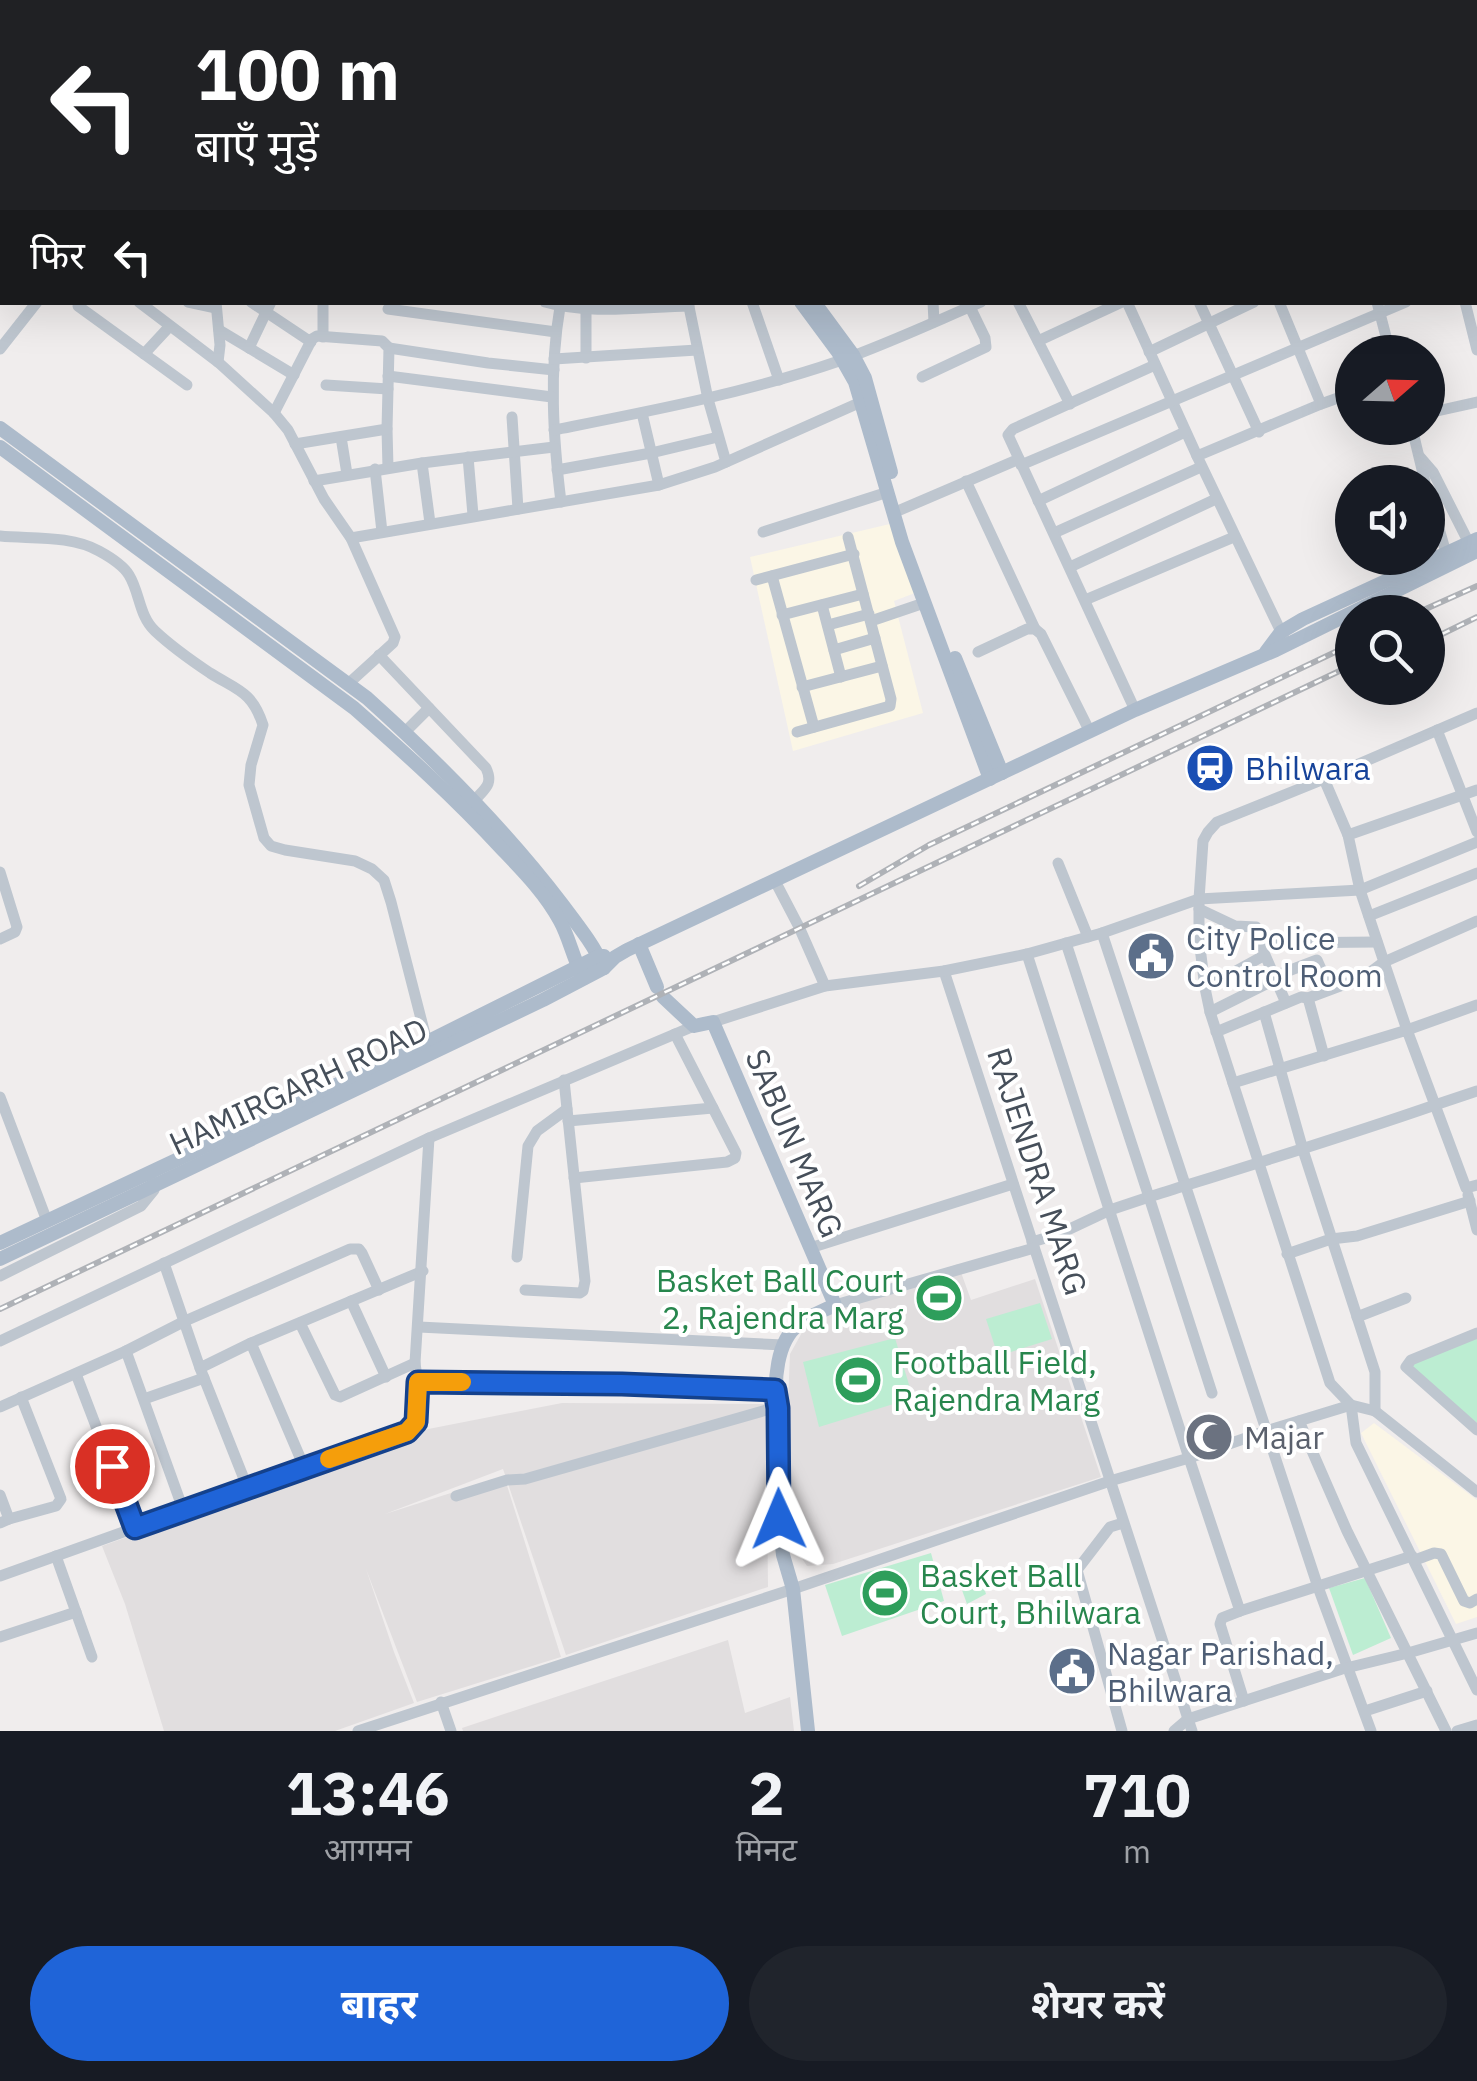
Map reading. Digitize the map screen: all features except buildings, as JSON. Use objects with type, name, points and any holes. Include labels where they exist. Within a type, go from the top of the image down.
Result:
[{"type":"main road","points":[[804,305],[865,378],[907,540],[996,776]]},
{"type":"main road","points":[[816,305],[848,357],[924,603],[996,776]]},
{"type":"main road","points":[[0,428],[348,684],[405,732],[512,842],[606,960]]},
{"type":"main road","points":[[0,447],[354,708],[406,754],[530,878],[560,921],[581,972]]},
{"type":"main road","points":[[1284,638],[1303,620],[1474,546]]},
{"type":"main road","name":"HAMIRGARH ROAD","points":[[0,1259],[427,1042],[1135,710],[1266,653],[1284,638]]},
{"type":"main road","points":[[639,944],[660,992],[694,1026]]},
{"type":"main road","name":"HAMIRGARH ROAD","points":[[0,1243],[434,1054],[581,972]]},
{"type":"main road","name":"SABUN MARG","points":[[694,1026],[713,1022],[834,1304]]},
{"type":"main road","points":[[808,1731],[793,1589],[783,1555],[779,1519],[775,1390],[782,1345],[796,1325],[834,1304]]},
{"type":"street","points":[[143,305],[218,362],[274,413],[288,430],[314,481],[351,538],[395,637],[348,684]]},
{"type":"street","points":[[274,413],[317,339],[322,305]]},
{"type":"street","points":[[556,305],[586,309],[668,305]]},
{"type":"street","points":[[688,305],[726,462]]},
{"type":"street","points":[[753,305],[780,380]]},
{"type":"street","points":[[932,305],[934,322]]},
{"type":"street","points":[[554,430],[780,380],[975,305],[986,347],[922,377]]},
{"type":"street","points":[[1020,305],[1070,404]]},
{"type":"street","points":[[1038,341],[1117,305]]},
{"type":"street","points":[[1126,305],[1284,638]]},
{"type":"street","points":[[1200,305],[1259,432]]},
{"type":"street","points":[[1149,352],[1248,305]]},
{"type":"street","points":[[1280,305],[1321,404]]},
{"type":"street","points":[[1467,305],[1477,350]]},
{"type":"street","points":[[78,306],[187,385]]},
{"type":"street","points":[[216,306],[218,362]]},
{"type":"street","points":[[560,306],[552,397],[560,502]]},
{"type":"street","points":[[4,344],[34,307]]},
{"type":"street","points":[[900,510],[1232,378],[1378,307],[1385,335]]},
{"type":"street","points":[[249,348],[268,308],[317,339],[382,342],[390,348],[488,364],[554,364],[697,350]]},
{"type":"street","points":[[388,309],[556,332]]},
{"type":"street","points":[[586,309],[586,358]]},
{"type":"street","points":[[0,327],[4,344]]},
{"type":"street","points":[[144,354],[169,327]]},
{"type":"street","points":[[219,330],[294,375]]},
{"type":"street","points":[[382,532],[390,348]]},
{"type":"street","points":[[1135,710],[1008,435],[1012,429],[1155,365]]},
{"type":"street","points":[[326,385],[388,382],[552,397]]},
{"type":"street","points":[[1054,533],[1335,399]]},
{"type":"street","points":[[351,538],[659,485],[715,468],[861,402]]},
{"type":"street","points":[[1445,409],[1477,402]]},
{"type":"street","points":[[642,413],[659,485]]},
{"type":"street","points":[[512,416],[518,509]]},
{"type":"street","points":[[296,444],[386,430]]},
{"type":"street","points":[[1038,501],[1185,432]]},
{"type":"street","points":[[557,470],[718,437]]},
{"type":"street","points":[[341,438],[348,474]]},
{"type":"street","points":[[1417,445],[1422,465]]},
{"type":"street","points":[[314,481],[554,447]]},
{"type":"street","points":[[468,457],[473,515]]},
{"type":"street","points":[[1420,457],[1474,546]]},
{"type":"street","points":[[422,463],[430,523]]},
{"type":"street","points":[[966,481],[1035,629],[1042,634],[1090,732]]},
{"type":"street","points":[[763,532],[888,492]]},
{"type":"street","points":[[1070,566],[1216,499]]},
{"type":"street","points":[[0,536],[68,542],[102,552],[129,574],[152,628],[210,673],[238,687],[254,703],[264,725],[250,765],[249,785],[264,838],[271,846],[284,850],[355,860],[384,880],[427,1042]]},
{"type":"street","points":[[797,732],[890,706],[848,536]]},
{"type":"street","points":[[1085,600],[1234,536]]},
{"type":"street","points":[[1445,548],[1448,558]]},
{"type":"street","points":[[756,580],[854,554]]},
{"type":"street","points":[[772,576],[814,727]]},
{"type":"street","points":[[782,615],[864,594]]},
{"type":"street","points":[[828,625],[924,603]]},
{"type":"street","points":[[822,605],[842,677]]},
{"type":"street","points":[[978,652],[1035,629]]},
{"type":"street","points":[[834,650],[874,638]]},
{"type":"street","points":[[378,655],[486,768],[490,783],[473,802]]},
{"type":"street","points":[[802,687],[882,666]]},
{"type":"street","points":[[405,732],[429,708]]},
{"type":"street","points":[[1477,713],[1218,822],[1203,841],[1199,904],[1199,938],[1210,1012],[1330,1383],[1351,1405],[1375,1412],[1477,1492]]},
{"type":"street","points":[[1437,730],[1477,832]]},
{"type":"street","points":[[1324,779],[1348,835],[1360,890],[1407,1030],[1471,1191],[1477,1230]]},
{"type":"street","points":[[1348,835],[1477,790]]},
{"type":"street","points":[[713,1022],[825,986],[944,971],[1028,954],[1199,904],[1360,890],[1477,842]]},
{"type":"street","points":[[1058,863],[1088,937]]},
{"type":"street","points":[[0,872],[17,926],[15,932],[0,939]]},
{"type":"street","points":[[1368,916],[1477,873]]},
{"type":"street","points":[[775,880],[825,986]]},
{"type":"street","points":[[1199,904],[1236,926],[1256,928],[1286,1003]]},
{"type":"street","points":[[1216,1032],[1301,997],[1308,998],[1364,977],[1384,962],[1477,922]]},
{"type":"street","points":[[1102,933],[1318,1586],[1371,1731]]},
{"type":"street","points":[[1066,942],[1212,1394]]},
{"type":"street","points":[[1205,988],[1263,949],[1377,942]]},
{"type":"street","points":[[1028,954],[1240,1611]]},
{"type":"street","points":[[1210,1012],[1268,984],[1275,976],[1316,960],[1330,990]]},
{"type":"street","name":"RAJENDRA MARG","points":[[944,971],[1190,1725]]},
{"type":"street","points":[[1308,998],[1324,1056]]},
{"type":"street","points":[[1233,1082],[1477,1005]]},
{"type":"street","points":[[1264,1012],[1303,1150],[1375,1372],[1375,1412]]},
{"type":"street","points":[[0,1341],[429,1138],[694,1026]]},
{"type":"street","points":[[574,1178],[735,1158],[736,1153],[675,1034]]},
{"type":"street","points":[[525,1290],[580,1294],[585,1282],[564,1080]]},
{"type":"street","points":[[834,1304],[1033,1245],[1110,1210],[1477,1091]]},
{"type":"street","points":[[0,1097],[48,1221]]},
{"type":"street","points":[[518,1257],[528,1146],[537,1130],[567,1115],[713,1108]]},
{"type":"street","points":[[0,1576],[407,1432],[416,1422],[415,1364],[429,1138]]},
{"type":"street","points":[[0,1276],[141,1206],[150,1196],[151,1179]]},
{"type":"street","points":[[810,1248],[1014,1184]]},
{"type":"street","points":[[1287,1254],[1357,1236],[1471,1191]]},
{"type":"street","points":[[0,1407],[350,1249],[362,1252],[379,1290]]},
{"type":"street","points":[[164,1262],[248,1489]]},
{"type":"street","points":[[144,1399],[251,1343],[423,1271]]},
{"type":"street","points":[[1357,1318],[1406,1298]]},
{"type":"street","points":[[352,1302],[386,1377]]},
{"type":"street","points":[[300,1323],[335,1395],[346,1396],[415,1364]]},
{"type":"street","points":[[418,1327],[782,1345]]},
{"type":"street","points":[[1477,1333],[1411,1360],[1406,1367],[1477,1430]]},
{"type":"street","points":[[251,1343],[304,1468]]},
{"type":"street","points":[[126,1351],[184,1512]]},
{"type":"street","points":[[76,1374],[135,1528]]},
{"type":"street","points":[[418,1382],[775,1390]]},
{"type":"street","points":[[0,1495],[5,1521],[56,1506],[61,1499],[21,1397]]},
{"type":"street","points":[[358,1731],[377,1728],[442,1702],[1351,1405]]},
{"type":"street","points":[[1351,1405],[1356,1444],[1477,1690]]},
{"type":"street","points":[[456,1496],[778,1408]]},
{"type":"street","points":[[1299,1421],[1367,1572],[1446,1731]]},
{"type":"street","points":[[1122,1731],[1076,1570],[1110,1527],[1123,1522]]},
{"type":"street","points":[[1244,1701],[1220,1624],[1222,1618],[1434,1553],[1441,1554],[1464,1601],[1477,1599]]},
{"type":"street","points":[[56,1556],[92,1657]]},
{"type":"street","points":[[0,1637],[76,1612]]},
{"type":"street","points":[[1174,1731],[1244,1701],[1477,1632]]},
{"type":"street","points":[[1365,1711],[1427,1691]]},
{"type":"street","points":[[442,1702],[451,1731]]},
{"type":"street","points":[[1457,1731],[1477,1724]]},
{"type":"shaded area","points":[[894,523],[915,593],[894,601],[923,713],[793,751],[750,557]]},
{"type":"shaded area","points":[[958,1264],[971,1300],[1035,1279],[1101,1477],[833,1564],[807,1566],[797,1551],[786,1450],[790,1354],[805,1327],[833,1309]]},
{"type":"shaded area","points":[[562,1403],[766,1404],[768,1587],[566,1655],[503,1469],[385,1514],[504,1476],[561,1657],[417,1702],[366,1569],[414,1703],[335,1731],[164,1731],[125,1604],[102,1546],[413,1432]]},
{"type":"shaded area","points":[[1374,1423],[1477,1500],[1477,1617],[1456,1624],[1361,1433]]},
{"type":"shaded area","points":[[728,1640],[745,1713],[790,1697],[794,1731],[463,1731],[462,1728]]},
{"type":"green space","name":"Basket Ball Court 2, Rajendra Marg","points":[[953,1285],[958,1302],[925,1313],[919,1295]]},
{"type":"green space","points":[[1040,1303],[1052,1339],[998,1356],[986,1319]]},
{"type":"green space","points":[[1477,1337],[1477,1423],[1409,1366]]},
{"type":"green space","name":"Football Field, Rajendra Marg","points":[[895,1338],[913,1398],[819,1427],[803,1362]]},
{"type":"green space","name":"Basket Ball Court, Bhilwara","points":[[931,1553],[944,1601],[842,1636],[825,1585]]},
{"type":"green space","points":[[979,1571],[986,1594],[967,1604],[958,1579]]},
{"type":"green space","points":[[1365,1578],[1391,1638],[1353,1655],[1329,1588]]},
{"type":"railway","points":[[1445,600],[1477,586]]},
{"type":"railway","points":[[1445,633],[1477,617]]},
{"type":"railway","points":[[859,886],[929,845],[1335,652]]},
{"type":"railway","points":[[0,1309],[1335,673]]},
{"type":"slow traffic","points":[[329,1459],[407,1432],[416,1422],[418,1382],[462,1382]]},
{"type":"place","name":"Bhilwara","points":[[1210,768]]},
{"type":"place","name":"City Police Control Room","points":[[1151,956]]},
{"type":"place","name":"Basket Ball Court 2, Rajendra Marg","points":[[939,1298]]},
{"type":"place","name":"Football Field, Rajendra Marg","points":[[858,1380]]},
{"type":"place","name":"Majar","points":[[1209,1437]]},
{"type":"place","name":"Basket Ball Court, Bhilwara","points":[[885,1593]]},
{"type":"place","name":"Nagar Parishad, Bhilwara","points":[[1072,1671]]},
{"type":"route","points":[[112,1466],[135,1528],[407,1432],[416,1422],[418,1382],[775,1390],[779,1519]]}]
